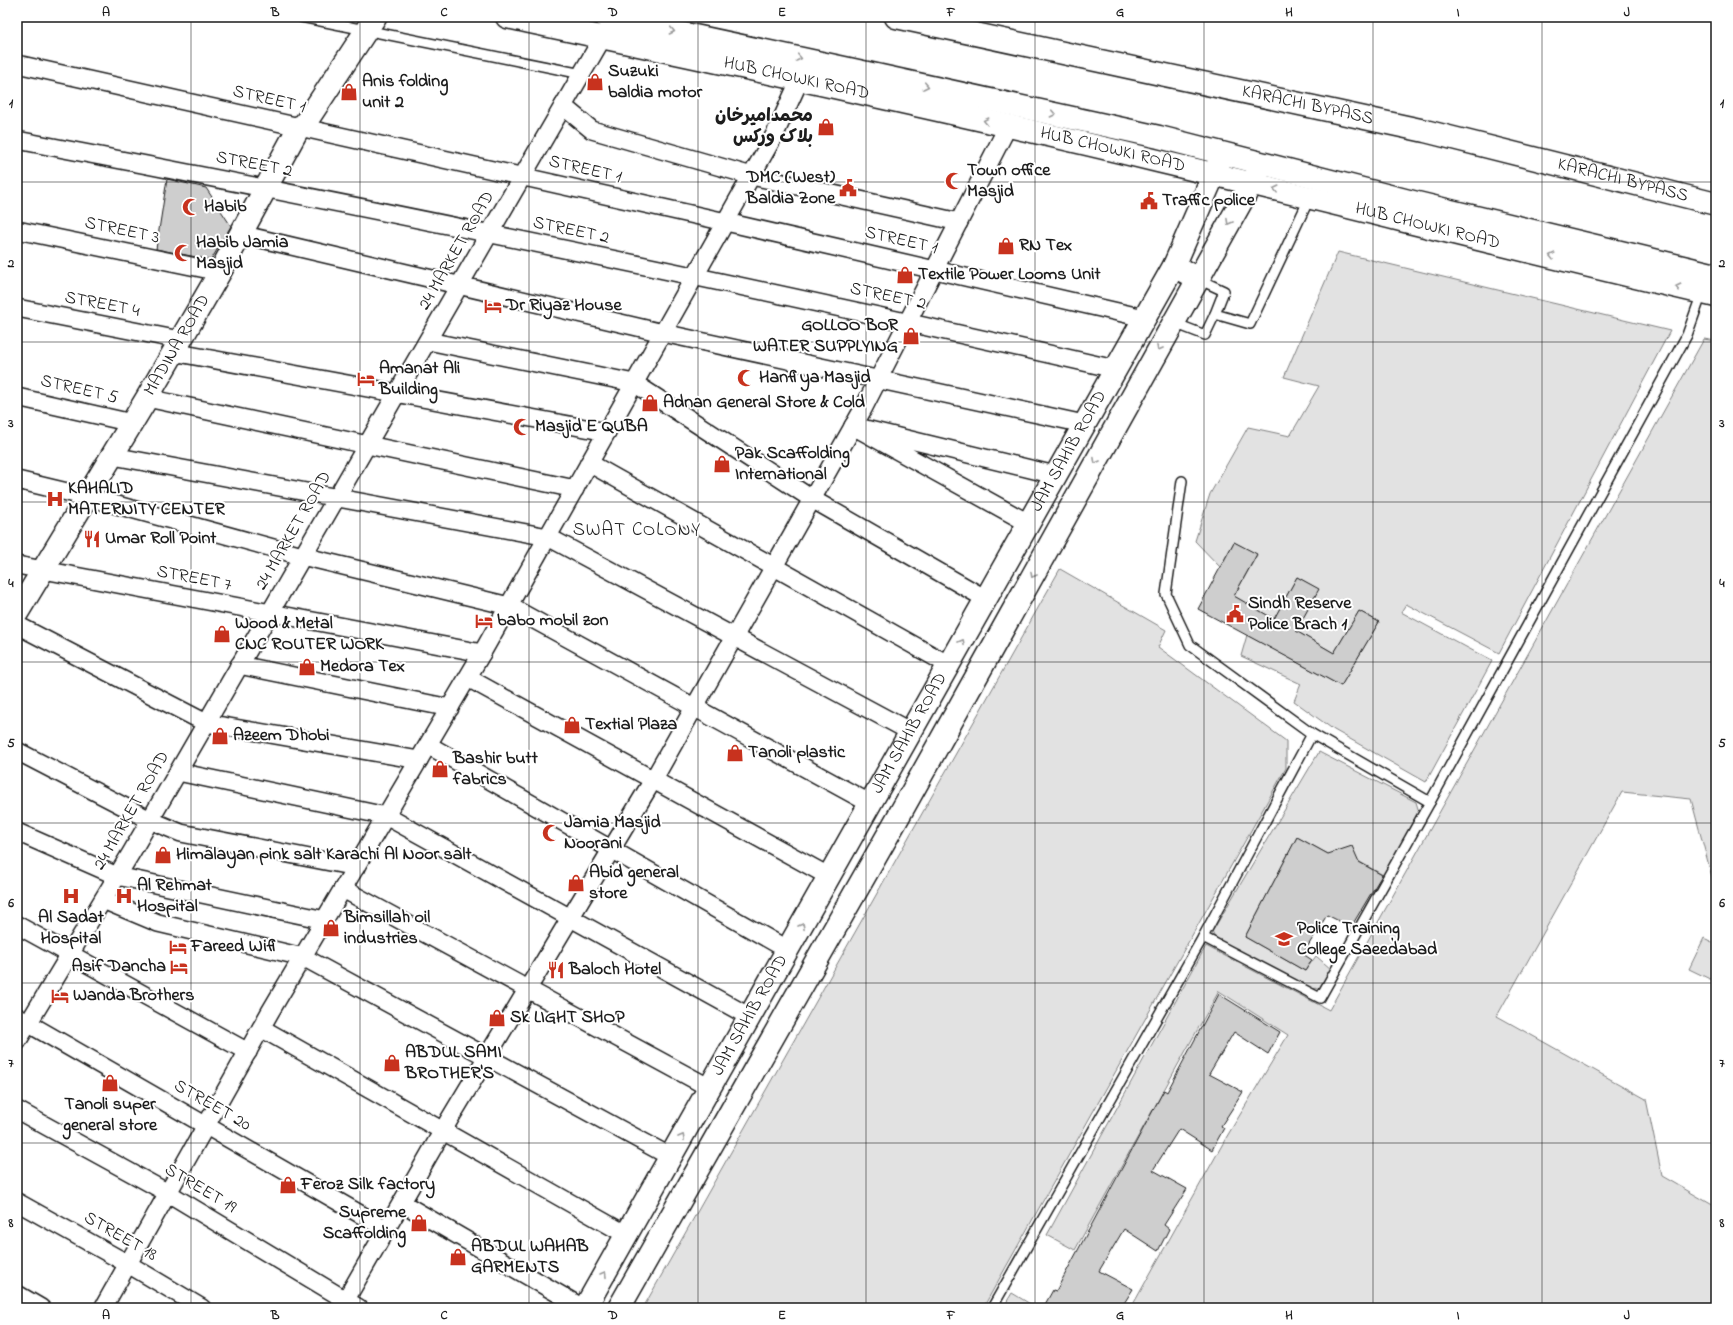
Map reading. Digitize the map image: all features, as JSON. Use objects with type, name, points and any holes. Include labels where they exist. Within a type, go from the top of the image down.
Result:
[{"type":"main road","name":"HUB CHOWKI ROAD","points":[[507,17],[604,27],[880,75],[1159,137],[1716,275]]},
{"type":"main road","name":"KARACHI BYPASS","points":[[896,17],[1425,131],[1716,204]]},
{"type":"main road","name":"MADINA ROAD","points":[[17,613],[147,398],[220,272],[300,127],[304,125],[371,24]]},
{"type":"main road","name":"HUB CHOWKI ROAD","points":[[604,27],[800,79],[1251,183],[1709,295]]},
{"type":"main road","name":"JAM SAHIB ROAD","points":[[584,1308],[830,877],[1174,266],[1223,153]]},
{"type":"main road","name":"JAM SAHIB ROAD","points":[[619,1308],[897,819],[1262,163]]},
{"type":"main road","points":[[1174,266],[1198,279]]},
{"type":"street","name":"24 MARKET ROAD","points":[[17,1042],[23,1020],[70,954],[103,900],[336,497],[524,177],[582,74],[604,27]]},
{"type":"street","name":"STREET 1","points":[[17,64],[726,222],[1144,318]]},
{"type":"street","points":[[103,1308],[261,1028],[509,606],[752,176],[775,134],[800,79]]},
{"type":"street","points":[[563,106],[592,130],[752,176],[959,222]]},
{"type":"street","points":[[349,1305],[386,1229],[653,780],[853,426],[935,270],[1008,126]]},
{"type":"street","name":"STREET 2","points":[[17,140],[266,187],[908,322],[1115,369]]},
{"type":"street","name":"STREET 3","points":[[17,230],[220,272]]},
{"type":"street","points":[[240,234],[663,333],[1084,424]]},
{"type":"street","name":"STREET 4","points":[[17,308],[177,346],[397,393],[607,432]]},
{"type":"street","points":[[428,341],[634,383],[812,499],[986,599]]},
{"type":"street","name":"STREET 5","points":[[17,397],[132,423]]},
{"type":"street","points":[[147,398],[574,489]]},
{"type":"street","points":[[853,426],[1055,475]]},
{"type":"street","points":[[853,426],[1028,523]]},
{"type":"street","points":[[113,456],[548,537],[911,732]]},
{"type":"street","points":[[589,463],[949,665]]},
{"type":"street","points":[[17,480],[88,497],[302,556],[509,606],[871,804]]},
{"type":"street","name":"STREET 7","points":[[17,565],[482,653]]},
{"type":"street","points":[[17,625],[206,723],[419,760]]},
{"type":"street","points":[[239,665],[450,708]]},
{"type":"street","points":[[468,678],[830,877]]},
{"type":"street","points":[[428,745],[788,950]]},
{"type":"street","points":[[17,751],[150,820],[181,833],[356,867]]},
{"type":"street","points":[[178,772],[386,816],[750,1017]]},
{"type":"street","points":[[17,832],[117,876],[325,920]]},
{"type":"street","points":[[343,889],[710,1088]]},
{"type":"street","points":[[103,900],[158,923],[303,957],[671,1157]]},
{"type":"street","points":[[17,925],[248,1052]]},
{"type":"street","name":"STREET 20","points":[[23,1020],[386,1229]]},
{"type":"street","points":[[261,1028],[627,1234]]},
{"type":"street","name":"STREET 19","points":[[17,1110],[168,1193],[349,1305]]},
{"type":"street","name":"STREET 18","points":[[17,1202],[128,1264],[202,1308]]},
{"type":"street","points":[[402,1203],[584,1308]]},
{"type":"street","points":[[17,1294],[41,1308]]},
{"type":"lane","points":[[302,17],[371,24],[582,74]]},
{"type":"lane","points":[[1215,314],[1250,324],[1310,198]]},
{"type":"lane","points":[[1173,323],[1205,335],[1224,290],[1198,279]]},
{"type":"lane","points":[[1203,937],[1320,998],[1430,802],[1709,295]]},
{"type":"lane","points":[[1182,480],[1166,594],[1190,645],[1312,734],[1430,802]]},
{"type":"lane","points":[[992,1308],[1203,937],[1312,734]]},
{"type":"shaded area","points":[[1338,252],[1670,331],[1499,653],[1406,604],[1401,612],[1492,661],[1426,782],[1334,730],[1294,701],[1301,684],[1241,656],[1247,635],[1341,686],[1379,622],[1359,611],[1334,653],[1296,631],[1318,589],[1297,577],[1274,619],[1234,596],[1257,555],[1234,542],[1220,567],[1195,541],[1210,494],[1248,427],[1290,436],[1319,386],[1284,377]]},
{"type":"shaded area","points":[[1704,339],[1716,341],[1716,892],[1691,799],[1622,792],[1497,1016],[1646,1099],[1662,1176],[1716,1207],[1716,1308],[1131,1308],[1226,1138],[1288,1035],[1219,991],[1075,1250],[1047,1235],[1206,946],[1329,1010]]},
{"type":"shaded area","points":[[1060,569],[1166,630],[1158,647],[1286,741],[1286,768],[983,1308],[643,1308]]},
{"type":"shaded area","points":[[1319,752],[1416,802],[1419,812],[1383,875],[1358,861],[1328,854],[1297,837],[1245,937],[1305,971],[1316,956],[1331,969],[1321,988],[1306,989],[1215,938],[1212,932]]},
{"type":"shaded area","points":[[1704,938],[1716,944],[1716,982],[1689,969]]},
{"type":"shaded area","points":[[1012,1293],[1037,1308],[1003,1308]]},
{"type":"building","name":"Habib","points":[[167,179],[206,188],[231,226],[211,260],[156,249]]},
{"type":"building","name":"Sindh Reserve Police Brach 1","points":[[1234,542],[1257,554],[1234,596],[1274,619],[1297,577],[1319,589],[1296,631],[1334,653],[1359,611],[1379,622],[1341,686],[1198,609]]},
{"type":"building","points":[[1297,837],[1328,854],[1352,846],[1359,862],[1382,875],[1351,927],[1327,915],[1303,954],[1312,960],[1305,971],[1245,937]]},
{"type":"building","points":[[1219,994],[1280,1032],[1268,1054],[1234,1032],[1209,1074],[1243,1092],[1221,1126],[1224,1128],[1212,1150],[1179,1129],[1153,1170],[1187,1189],[1164,1225],[1169,1229],[1158,1251],[1124,1229],[1099,1271],[1133,1289],[1121,1308],[1043,1308],[1053,1290],[1056,1291],[1164,1090],[1167,1092]]},
{"type":"place","name":"Suzuki baldia motor","points":[[595,82]]},
{"type":"place","name":"Anis folding unit 2","points":[[349,92]]},
{"type":"place","name":"محمداميرخان بلاک ورکس","points":[[826,127]]},
{"type":"place","name":"Town office Masjid","points":[[954,181]]},
{"type":"place","name":"DMC (West) Baldia Zone","points":[[848,188]]},
{"type":"place","name":"Traffic police","points":[[1149,201]]},
{"type":"place","name":"Habib","points":[[191,207]]},
{"type":"place","name":"RN Tex","points":[[1006,246]]},
{"type":"place","name":"Habib Jamia Masjid","points":[[183,253]]},
{"type":"place","name":"Textile Power Looms Unit","points":[[905,275]]},
{"type":"place","name":"Dr Riyaz House","points":[[493,306]]},
{"type":"place","name":"GOLLOO BOR WATER SUPPLYING","points":[[911,336]]},
{"type":"place","name":"Hanfiya Masjid","points":[[746,378]]},
{"type":"place","name":"Amanat Ali Building","points":[[366,379]]},
{"type":"place","name":"Adnan General Store & Cold","points":[[650,403]]},
{"type":"place","name":"Masjid E QUBA","points":[[522,427]]},
{"type":"place","name":"Pak Scaffolding International","points":[[722,464]]},
{"type":"place","name":"KAHALID MATERNITY CENTER","points":[[55,499]]},
{"type":"place","name":"Umar Roll Point","points":[[92,539]]},
{"type":"place","name":"Sindh Reserve Police Brach 1","points":[[1235,614]]},
{"type":"place","name":"babo mobil zon","points":[[484,621]]},
{"type":"place","name":"Wood & Metal CNC ROUTER WORK","points":[[222,634]]},
{"type":"place","name":"Medora Tex","points":[[307,667]]},
{"type":"place","name":"Textial Plaza","points":[[572,725]]},
{"type":"place","name":"Azeem Dhobi","points":[[220,736]]},
{"type":"place","name":"Tanoli plastic","points":[[735,753]]},
{"type":"place","name":"Bashir butt fabrics","points":[[440,769]]},
{"type":"place","name":"Jamia Masjid Noorani","points":[[551,833]]},
{"type":"place","name":"Himalayan pink salt Karachi Al Noor salt","points":[[163,855]]},
{"type":"place","name":"Abid general store","points":[[576,883]]},
{"type":"place","name":"Al Sadat Hospital","points":[[71,896]]},
{"type":"place","name":"Al Rehmat Hospital","points":[[124,896]]},
{"type":"place","name":"Bimsillah oil industries","points":[[331,928]]},
{"type":"place","name":"Police Training College Saeedabad","points":[[1284,939]]},
{"type":"place","name":"Fareed Wifi","points":[[178,947]]},
{"type":"place","name":"Asif Dancha","points":[[179,967]]},
{"type":"place","name":"Baloch Hotel","points":[[556,970]]},
{"type":"place","name":"Wanda Brothers","points":[[60,996]]},
{"type":"place","name":"Sk LIGHT SHOP","points":[[497,1018]]},
{"type":"place","name":"ABDUL SAMI BROTHER'S","points":[[392,1063]]},
{"type":"place","name":"Tanoli super general store","points":[[110,1083]]},
{"type":"place","name":"Feroz Silk factory","points":[[288,1185]]},
{"type":"place","name":"Supreme Scaffolding","points":[[419,1223]]},
{"type":"place","name":"ABDUL WAHAB GARMENTS","points":[[458,1257]]},
{"type":"district","name":"SWAT COLONY","points":[[637,530]]}]
